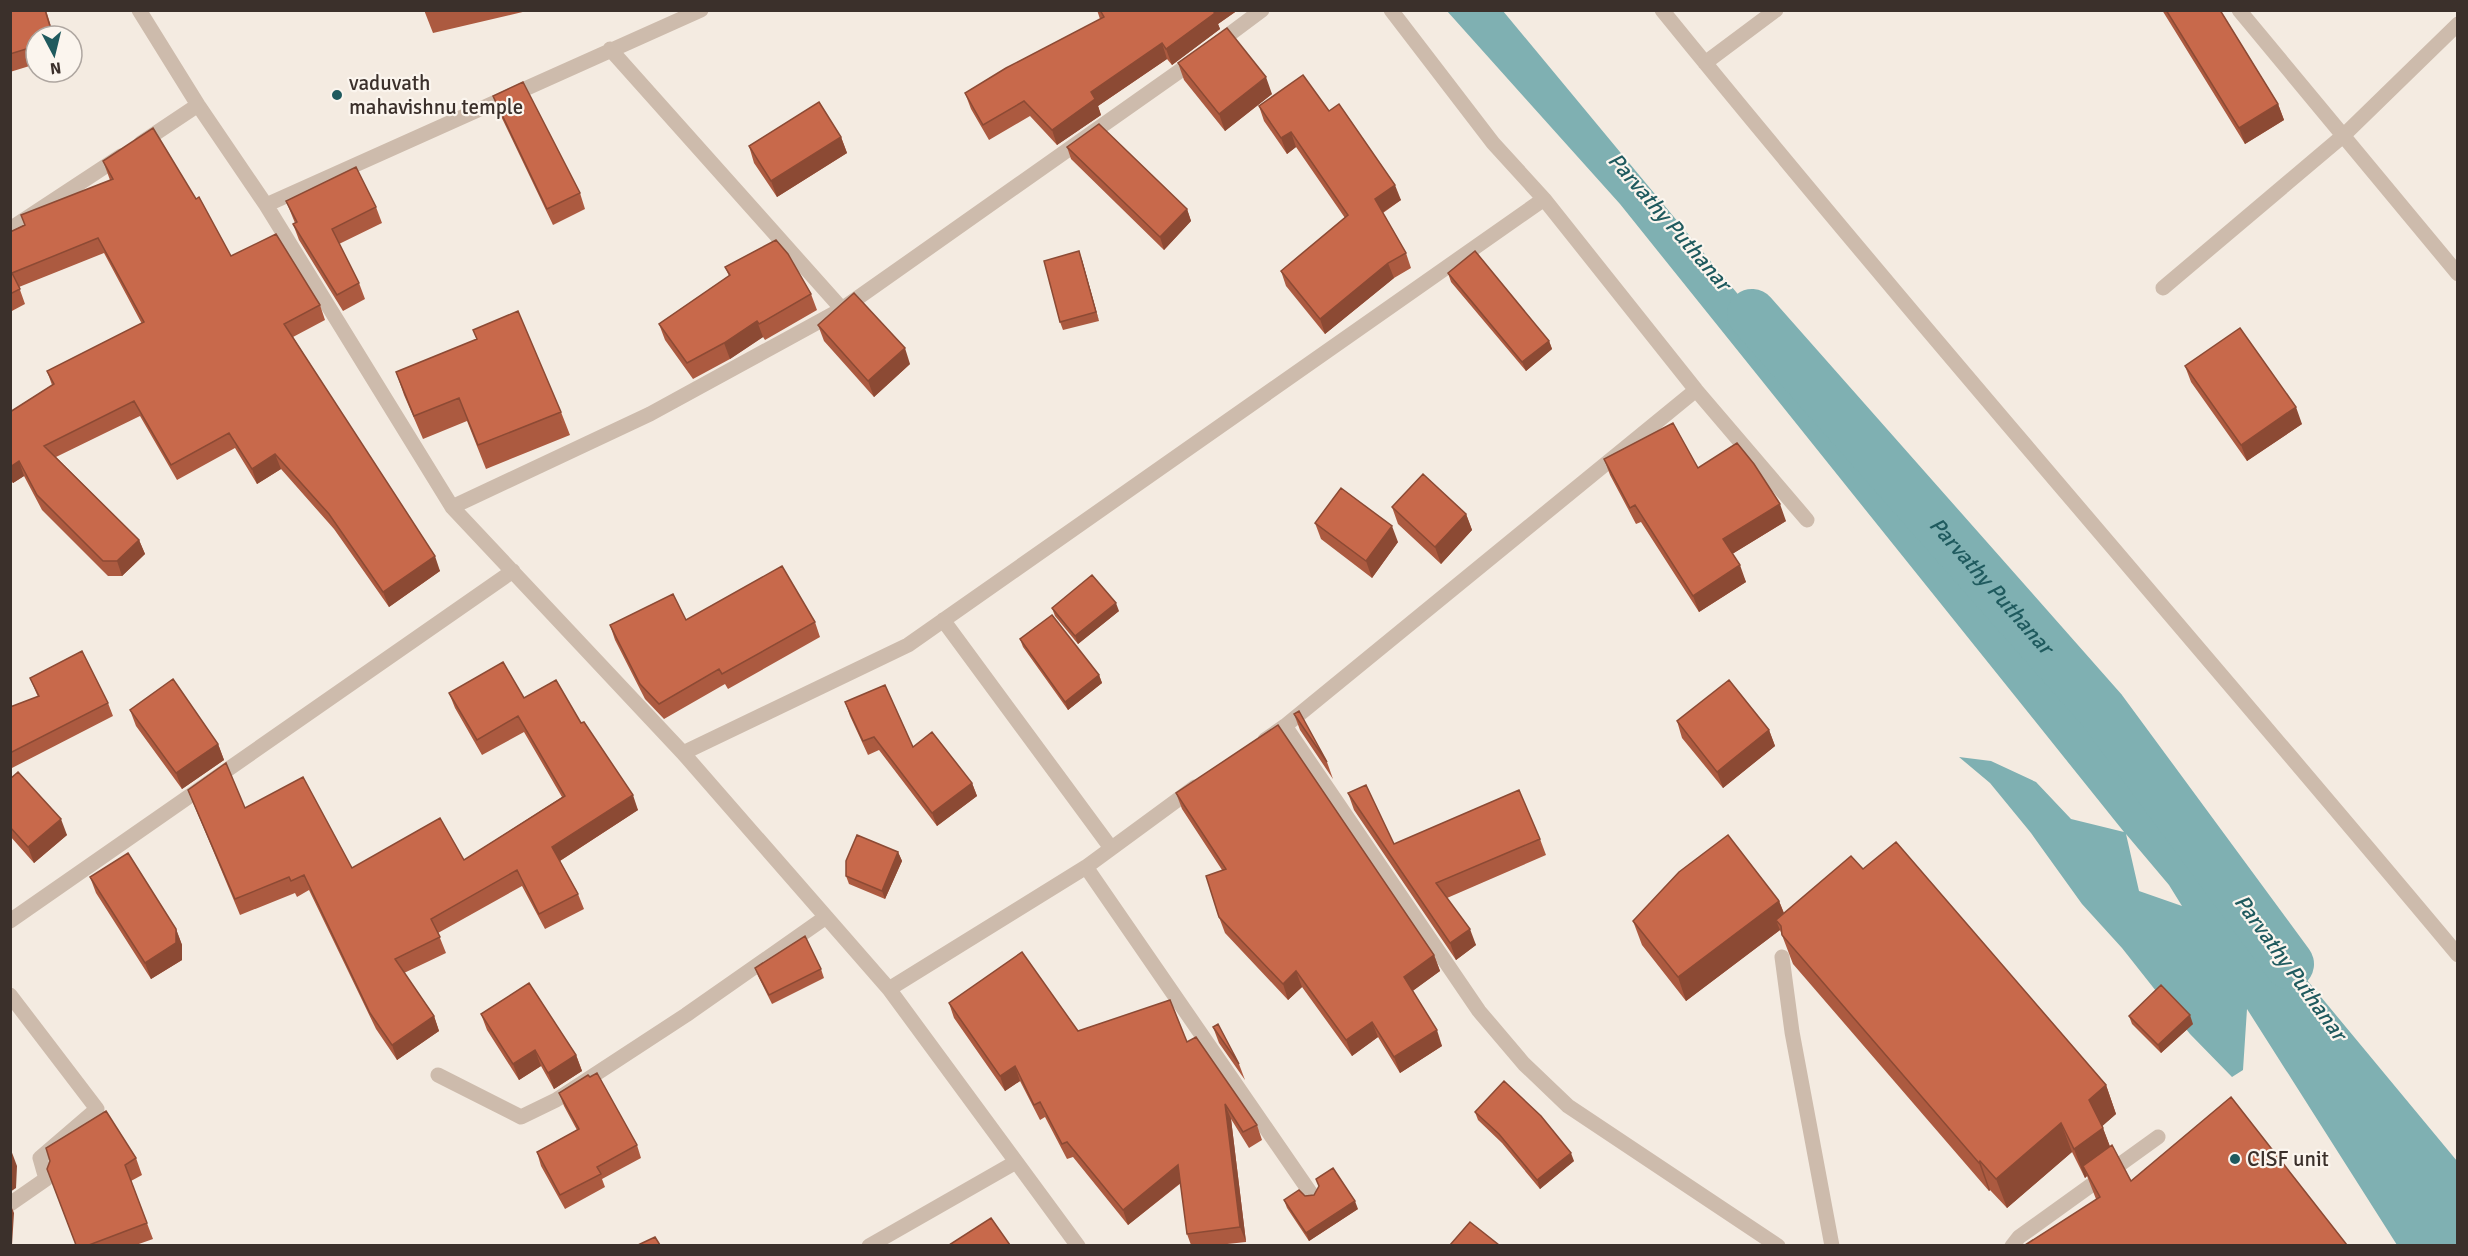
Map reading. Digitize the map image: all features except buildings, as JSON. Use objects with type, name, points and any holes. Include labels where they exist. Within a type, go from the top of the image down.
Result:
[{"type":"street","points":[[139,10],[198,105],[266,205],[452,507],[683,753],[889,989],[1078,1245]]},
{"type":"street","points":[[266,205],[701,10]]},
{"type":"street","points":[[452,507],[650,414],[842,309],[1191,63],[1262,10]]},
{"type":"street","points":[[1391,10],[1493,143],[1544,199],[1696,390],[1807,520]]},
{"type":"street","points":[[1662,10],[2457,955]]},
{"type":"street","points":[[1705,63],[1776,10]]},
{"type":"street","points":[[2239,10],[2457,274]]},
{"type":"street","points":[[2163,288],[2344,135],[2457,24]]},
{"type":"street","points":[[610,49],[842,309]]},
{"type":"street","points":[[10,229],[198,105]]},
{"type":"street","points":[[683,753],[908,645],[1544,199]]},
{"type":"street","points":[[1248,750],[1285,726],[1696,390]]},
{"type":"street","points":[[10,921],[513,571]]},
{"type":"street","points":[[943,620],[1111,848]]},
{"type":"street","points":[[1285,726],[1479,1011],[1524,1064],[1568,1106],[1778,1245]]},
{"type":"street","points":[[889,989],[1086,867],[1210,775]]},
{"type":"street","points":[[1086,867],[1312,1195]]},
{"type":"street","points":[[438,1075],[521,1117],[556,1100],[686,1015],[826,917]]},
{"type":"street","points":[[1782,957],[1792,1032],[1832,1245]]},
{"type":"street","points":[[10,995],[97,1109],[40,1158],[46,1179],[10,1204]]},
{"type":"street","points":[[2012,1245],[2019,1237],[2158,1137]]},
{"type":"street","points":[[869,1245],[1016,1162]]},
{"type":"water","points":[[1447,11],[1503,11],[2457,1161],[2457,1245],[2397,1245],[2247,1009],[2243,1070],[2232,1077],[2190,1034],[2122,948],[2082,904],[2031,833],[1990,783],[1959,757],[1991,761],[2036,782],[2071,819],[2124,832],[1620,204]],"holes":[[[2126,834],[2169,885],[2182,906],[2139,891]]]},
{"type":"waterway","name":"Parvathy Puthanar","points":[[1752,314],[2102,710],[2289,964]]},
{"type":"place","name":"vaduvath mahavishnu temple","points":[[337,95]]},
{"type":"place","name":"CISF unit","points":[[2235,1159]]}]
